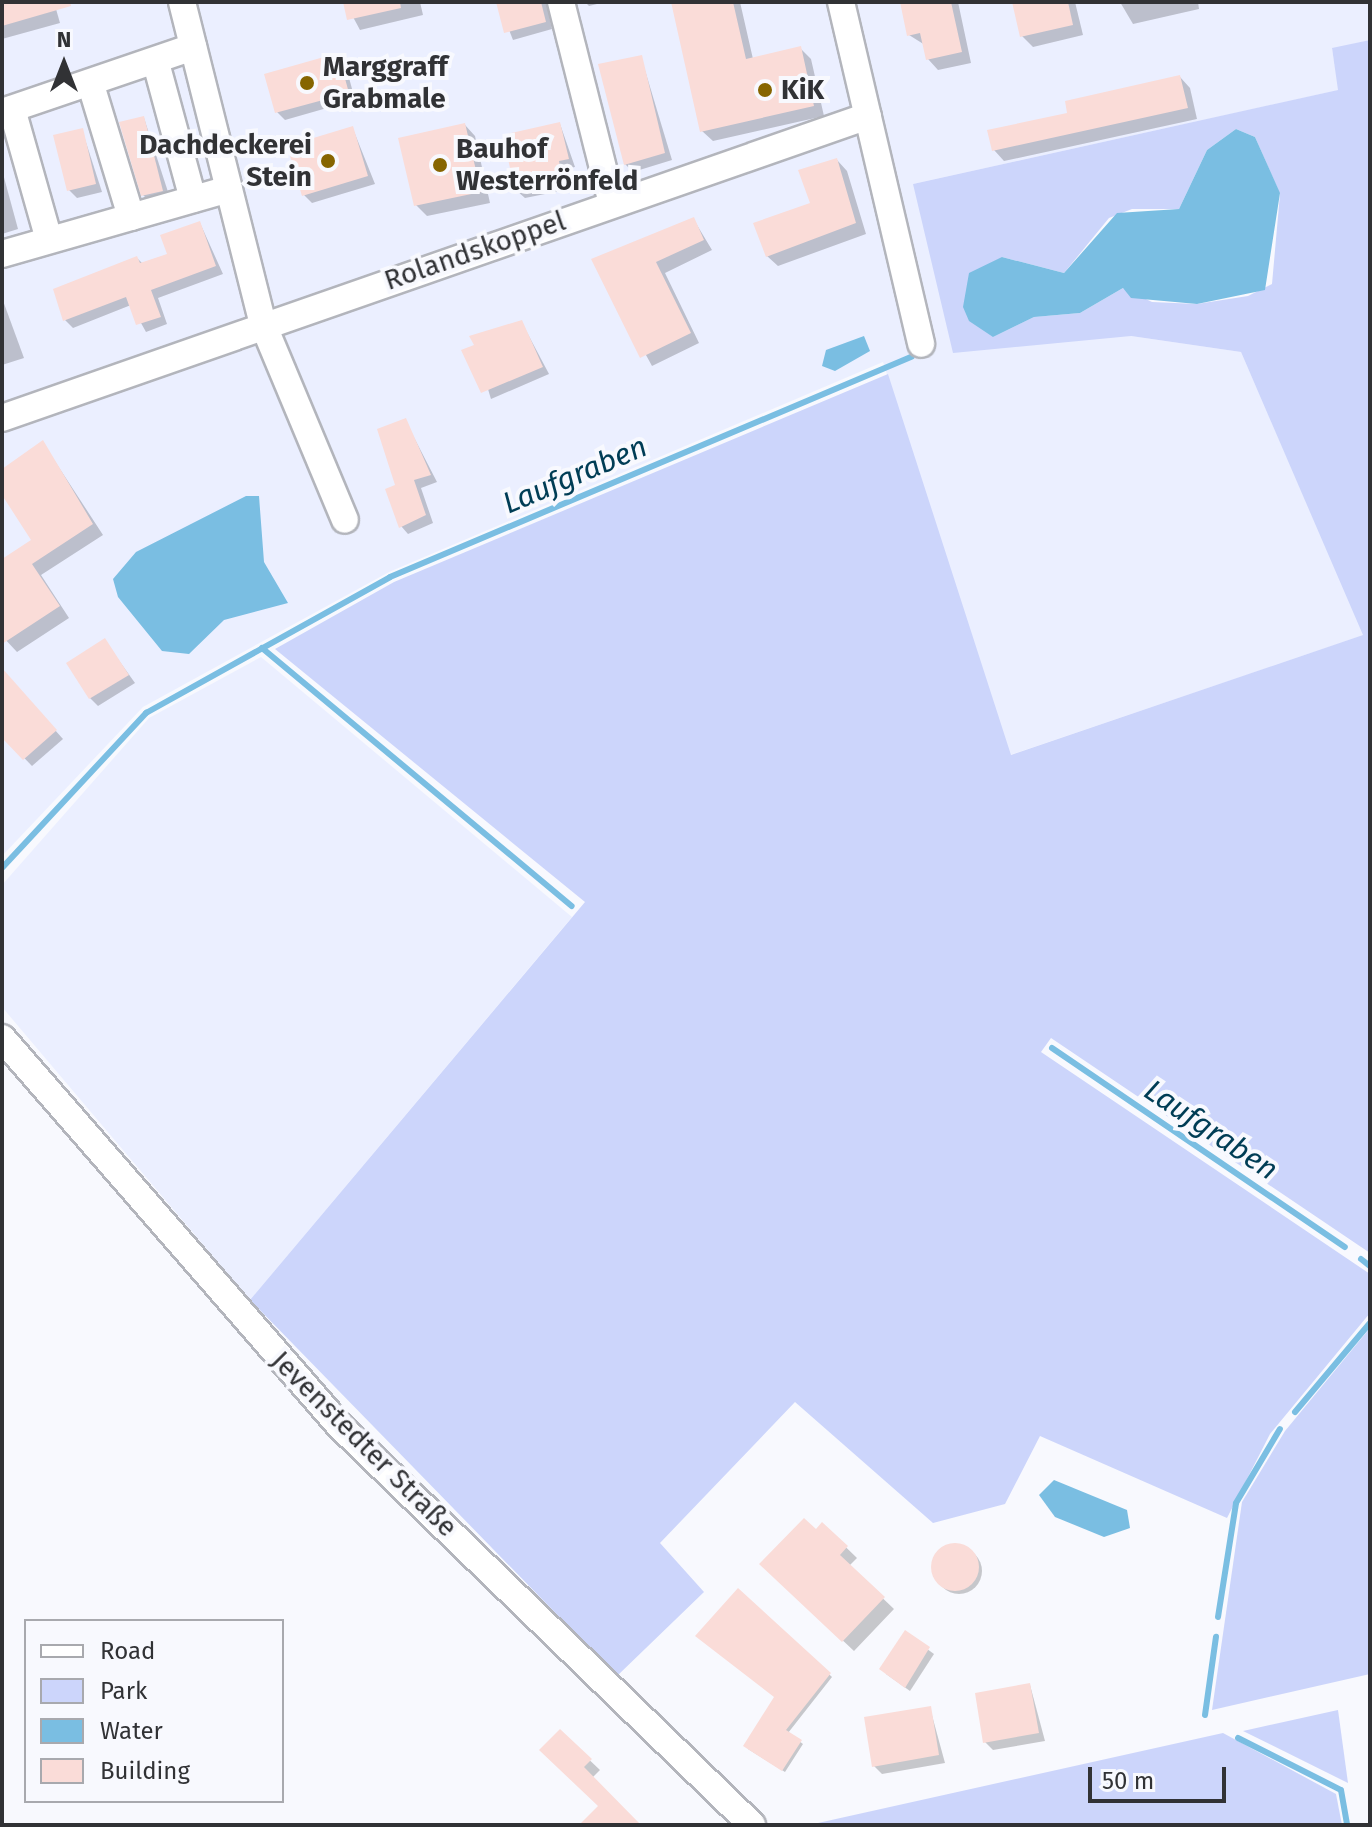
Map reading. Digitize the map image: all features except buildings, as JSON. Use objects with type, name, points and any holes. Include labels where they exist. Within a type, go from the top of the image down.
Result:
[{"type":"street","points":[[182,2],[263,324],[345,520]]},
{"type":"street","points":[[561,2],[612,204]]},
{"type":"street","points":[[841,2],[921,344]]},
{"type":"street","points":[[49,240],[7,111],[156,63],[193,47]]},
{"type":"street","points":[[156,63],[193,199]]},
{"type":"street","points":[[91,85],[131,217]]},
{"type":"street","name":"Rolandskoppel","points":[[2,418],[263,324],[868,116]]},
{"type":"street","points":[[2,254],[229,189]]},
{"type":"street","name":"Jevenstedter Straße","points":[[2,1038],[339,1425],[752,1825]]},
{"type":"shaded area","points":[[2,2],[1370,2],[1370,40],[1332,49],[1339,90],[913,184],[1069,337],[1131,336],[1241,352],[1364,635],[1010,755],[883,362],[389,572],[143,707],[2,856]]},
{"type":"shaded area","points":[[261,657],[572,917],[250,1300],[2,1007],[2,885],[149,718]]},
{"type":"green space","points":[[1370,40],[1370,1253],[1051,1038],[1041,1052],[1370,1274],[1370,1313],[1270,1434],[1227,1518],[1040,1436],[1005,1504],[933,1523],[795,1402],[660,1543],[704,1592],[617,1676],[250,1300],[585,902],[275,649],[394,582],[888,374],[1011,755],[1363,635],[1241,352],[1131,336],[953,353],[913,184],[1338,90],[1332,48]],"holes":[[[1236,129],[1255,137],[1280,194],[1272,284],[1248,296],[1197,304],[1152,302],[1123,288],[1080,313],[1034,317],[993,337],[1002,257],[1064,273],[1109,218],[1132,209],[1179,209],[1207,150]]]},
{"type":"green space","points":[[1370,1328],[1370,1674],[1212,1710],[1242,1502],[1285,1431]]},
{"type":"green space","points":[[1338,1710],[1348,1783],[1243,1731]]},
{"type":"green space","points":[[1223,1733],[1336,1794],[1342,1825],[809,1825]]},
{"type":"water","points":[[1236,129],[1255,137],[1280,193],[1265,290],[1197,304],[1131,298],[1123,288],[1080,313],[1034,317],[993,337],[969,321],[963,307],[969,273],[1002,257],[1064,273],[1117,213],[1179,209],[1207,150]]},
{"type":"water","points":[[864,336],[870,351],[835,371],[822,366],[826,350]]},
{"type":"water","points":[[246,496],[259,496],[264,562],[288,603],[224,620],[189,654],[162,651],[118,597],[113,579],[136,552]]},
{"type":"water","points":[[1054,1480],[1127,1510],[1130,1528],[1104,1537],[1055,1517],[1039,1495]]},
{"type":"waterway","name":"Laufgraben","points":[[2,868],[146,713],[390,577],[911,357]]},
{"type":"waterway","name":"Laufgraben","points":[[262,648],[572,906]]},
{"type":"waterway","name":"Laufgraben","points":[[1052,1048],[1345,1247]]},
{"type":"waterway","name":"Laufgraben","points":[[1361,1259],[1370,1266]]},
{"type":"waterway","points":[[1295,1412],[1370,1323]]},
{"type":"waterway","points":[[1218,1617],[1236,1503],[1280,1429]]},
{"type":"waterway","points":[[1205,1715],[1216,1637]]},
{"type":"waterway","points":[[1238,1738],[1341,1790],[1347,1825]]},
{"type":"place","name":"Marggraff Grabmale","points":[[307,83]]},
{"type":"place","name":"KiK","points":[[765,90]]},
{"type":"place","name":"Dachdeckerei Stein","points":[[328,161]]},
{"type":"place","name":"Bauhof Westerrönfeld","points":[[440,165]]}]
